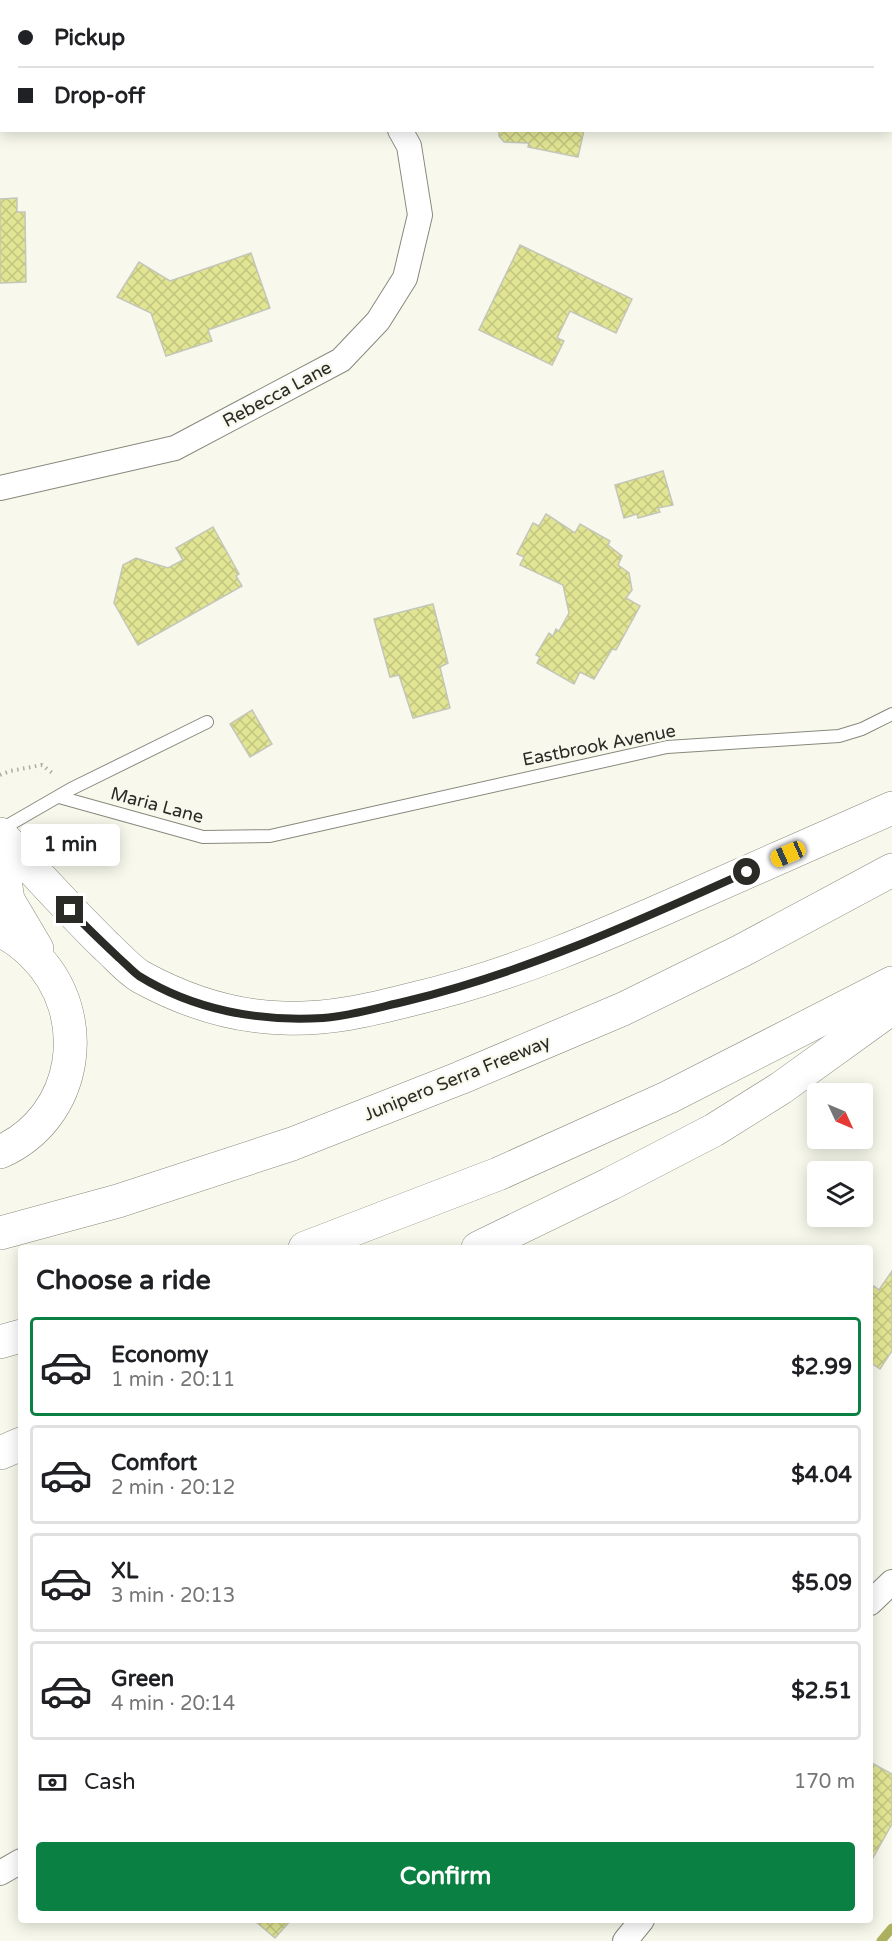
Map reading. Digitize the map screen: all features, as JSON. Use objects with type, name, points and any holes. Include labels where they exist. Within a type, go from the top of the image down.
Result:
[{"type":"highway","points":[[0,832],[84,925],[137,975],[172,993],[207,1006],[244,1015],[324,1018],[370,1010],[443,992],[549,957],[602,937],[892,808]]},
{"type":"highway","points":[[0,849],[8,900],[57,984],[68,1015],[72,1042],[69,1069],[57,1100],[36,1128],[0,1152]]},
{"type":"highway","name":"Junipero Serra Freeway","points":[[0,1233],[118,1202],[292,1144],[459,1078],[623,1009],[741,951],[892,870]]},
{"type":"highway","points":[[0,931],[26,947],[43,964],[57,984]]},
{"type":"highway","points":[[313,1245],[498,1174],[605,1126],[669,1097],[892,983]]},
{"type":"highway","points":[[484,1245],[714,1130],[781,1088],[892,1008]]},
{"type":"highway","points":[[0,1342],[18,1337]]},
{"type":"highway","points":[[0,1453],[18,1445]]},
{"type":"street","name":"Rebecca Lane","points":[[0,488],[175,447],[341,360],[378,321],[405,278],[420,215],[409,146],[401,132]]},
{"type":"street","points":[[873,1600],[892,1582]]},
{"type":"street","points":[[0,1873],[18,1863]]},
{"type":"street","points":[[625,1941],[640,1923]]},
{"type":"lane","name":"Eastbrook Avenue","points":[[383,810],[667,747],[839,736],[862,729],[892,714]]},
{"type":"lane","points":[[0,832],[59,796],[207,722]]},
{"type":"lane","name":"Maria Lane","points":[[59,796],[203,837],[270,836],[383,810]]},
{"type":"building","points":[[499,132],[584,132],[578,157],[528,147],[529,143],[504,142]]},
{"type":"building","points":[[17,198],[17,212],[25,212],[26,282],[0,283],[0,199]]},
{"type":"building","points":[[520,245],[632,299],[616,333],[570,311],[557,338],[564,341],[552,365],[479,330]]},
{"type":"building","points":[[251,253],[270,308],[208,330],[212,341],[166,356],[151,313],[117,297],[139,262],[170,281]]},
{"type":"building","points":[[663,471],[673,505],[658,508],[660,512],[638,518],[637,514],[624,518],[615,485]]},
{"type":"building","points":[[546,514],[575,533],[580,524],[610,541],[608,545],[622,556],[618,565],[629,573],[632,590],[626,598],[640,606],[616,650],[612,649],[594,679],[580,672],[574,684],[537,663],[540,657],[536,655],[549,633],[553,636],[556,629],[559,631],[569,613],[563,585],[520,565],[524,557],[517,554],[533,523],[539,526]]},
{"type":"building","points":[[213,527],[239,574],[236,576],[242,586],[138,645],[114,603],[123,565],[136,558],[168,568],[183,560],[176,548]]},
{"type":"building","points":[[433,604],[448,663],[440,667],[450,708],[413,718],[399,675],[390,677],[374,619]]},
{"type":"building","points":[[252,710],[272,744],[250,757],[230,724]]},
{"type":"building","points":[[892,1271],[892,1351],[880,1369],[873,1364],[873,1288],[879,1290]]},
{"type":"building","points":[[873,1764],[892,1774],[892,1824],[873,1858]]},
{"type":"building","points":[[258,1923],[288,1923],[275,1938]]},
{"type":"waterway","points":[[881,1941],[892,1928]]},
{"type":"route","points":[[70,910],[137,975],[172,993],[207,1006],[244,1015],[324,1018],[370,1010],[496,976],[602,937],[747,872]]}]
